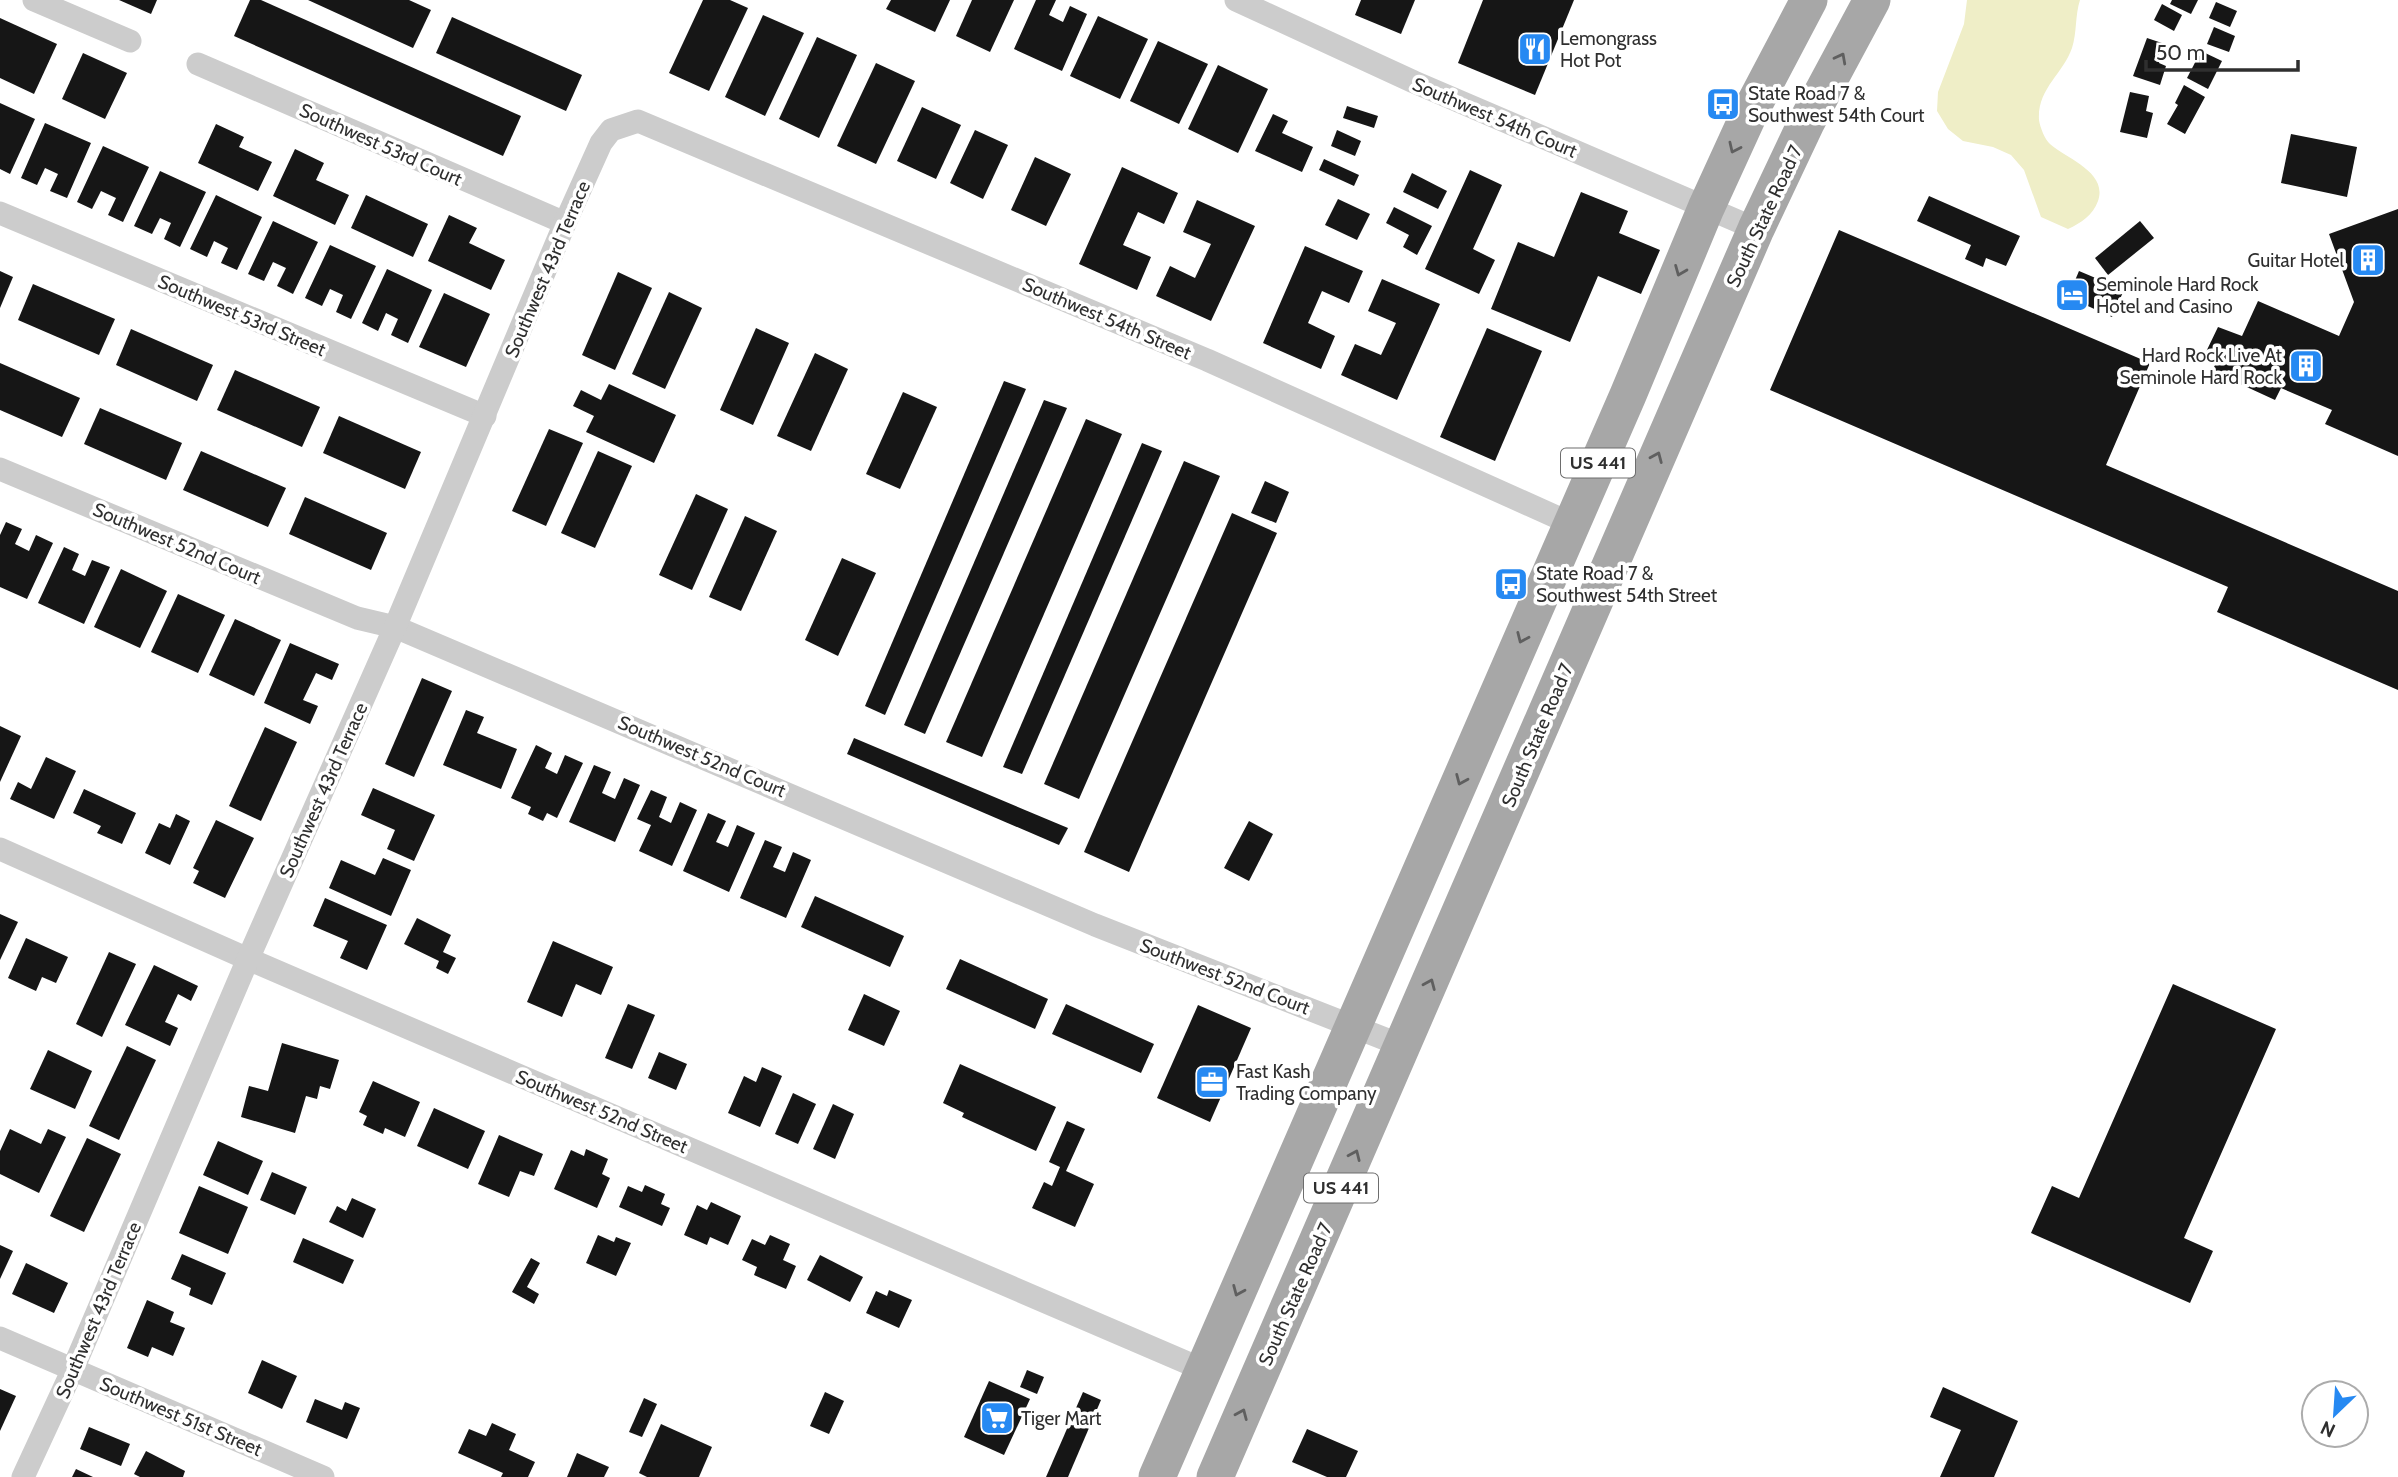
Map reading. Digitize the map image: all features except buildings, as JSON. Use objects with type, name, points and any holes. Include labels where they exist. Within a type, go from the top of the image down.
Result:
[{"type":"main road","name":"US 441","points":[[1157,1477],[1572,524],[1706,208],[1749,114],[1809,0]]},
{"type":"main road","name":"South State Road 7","points":[[1215,1477],[1756,229],[1806,123],[1872,0]]},
{"type":"street","points":[[34,0],[130,41]]},
{"type":"street","name":"Southwest 54th Court","points":[[1236,0],[1437,92],[1756,229]]},
{"type":"street","name":"Southwest 53rd Court","points":[[198,64],[565,223]]},
{"type":"street","name":"Southwest 43rd Terrace","points":[[23,1477],[74,1369],[248,959],[395,628],[601,143],[611,130],[639,121]]},
{"type":"street","name":"Southwest 54th Street","points":[[639,121],[1208,360],[1572,524]]},
{"type":"street","name":"Southwest 53rd Street","points":[[0,213],[485,416]]},
{"type":"street","name":"Southwest 52nd Court","points":[[0,470],[357,618],[395,628],[1104,928],[1403,1046]]},
{"type":"street","name":"Southwest 52nd Street","points":[[0,849],[248,959],[1204,1370]]},
{"type":"street","name":"Southwest 51st Street","points":[[0,1338],[323,1477]]},
{"type":"shaded area","points":[[1967,0],[2080,0],[2072,48],[2046,90],[2039,109],[2039,120],[2048,142],[2092,174],[2100,191],[2096,206],[2090,214],[2068,229],[2041,217],[2024,170],[2011,155],[1993,147],[1963,141],[1948,129],[1937,111],[1938,92],[1964,24]]},
{"type":"place","name":"Lemongrass Hot Pot","points":[[1535,49]]},
{"type":"place","name":"State Road 7 & Southwest 54th Court","points":[[1723,104]]},
{"type":"place","name":"Guitar Hotel","points":[[2368,260]]},
{"type":"place","name":"Seminole Hard Rock Hotel and Casino","points":[[2072,295]]},
{"type":"place","name":"Hard Rock Live At Seminole Hard Rock","points":[[2306,366]]},
{"type":"place","name":"State Road 7 & Southwest 54th Street","points":[[1511,584]]},
{"type":"place","name":"Fast Kash Trading Company","points":[[1212,1082]]},
{"type":"place","name":"Tiger Mart","points":[[997,1418]]}]
